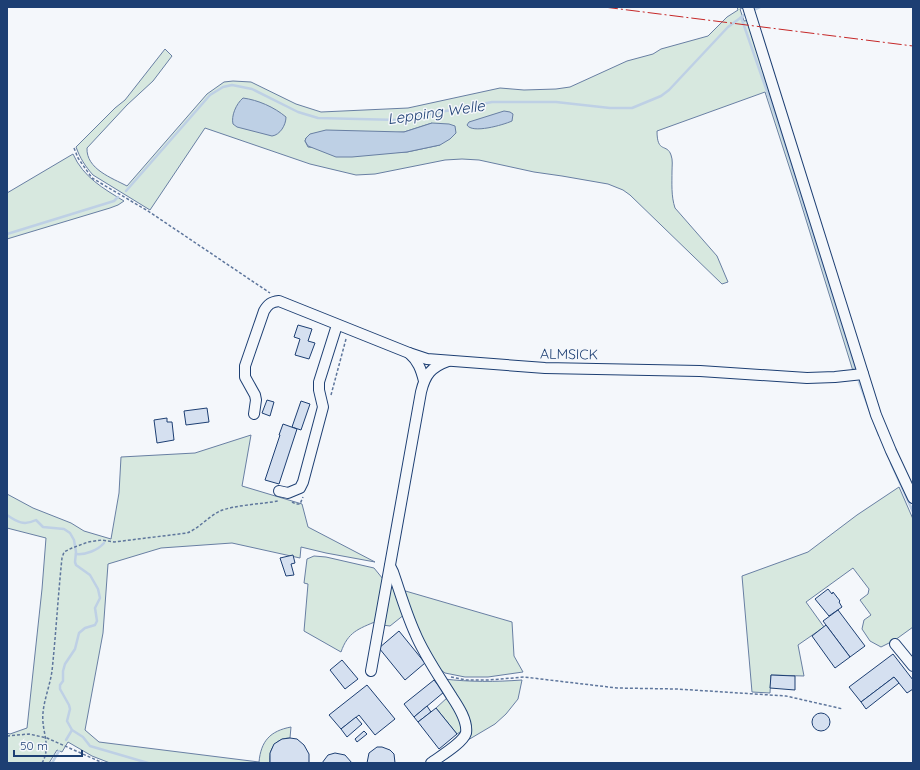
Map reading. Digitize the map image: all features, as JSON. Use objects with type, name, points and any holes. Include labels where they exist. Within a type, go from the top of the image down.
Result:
[{"type":"street","points":[[748,7],[879,422],[890,451],[913,498]]},
{"type":"street","points":[[254,414],[256,400],[255,395],[245,377],[245,366],[264,311],[272,302],[282,302]]},
{"type":"street","name":"ALMSICK","points":[[282,302],[298,310],[427,359],[545,368],[714,371],[806,378],[863,374]]},
{"type":"street","points":[[279,496],[300,488],[303,482],[323,406],[319,390],[319,382],[337,325]]},
{"type":"street","points":[[409,353],[416,360],[424,381]]},
{"type":"street","points":[[371,671],[424,381],[431,370],[439,364],[448,361]]},
{"type":"street","points":[[390,566],[394,572],[415,634],[434,668],[462,712],[466,733],[452,748],[431,763]]},
{"type":"street","points":[[895,644],[913,666]]},
{"type":"path","points":[[74,148],[78,158],[92,178],[148,211],[282,302]]},
{"type":"path","points":[[330,396],[348,329]]},
{"type":"path","points":[[290,501],[300,504],[304,494]]},
{"type":"path","points":[[42,763],[45,758],[47,748],[43,711],[50,687],[62,558],[64,552],[88,542],[102,540],[114,542],[191,532],[209,517],[222,510],[279,496]]},
{"type":"path","points":[[434,668],[445,676],[466,680],[489,680],[524,676],[617,688],[677,688],[786,696],[843,709]]},
{"type":"path","points":[[7,736],[29,734],[47,738],[103,763]]},
{"type":"shaded area","points":[[737,7],[744,7],[740,9],[744,21],[750,20],[856,364],[853,371],[765,92],[657,131],[657,138],[660,146],[667,149],[672,157],[672,194],[675,208],[717,256],[728,282],[722,284],[630,195],[623,190],[608,184],[534,172],[479,160],[462,159],[445,160],[375,174],[356,175],[310,164],[205,128],[150,210],[93,175],[83,162],[76,147],[125,100],[165,49],[172,56],[153,81],[127,105],[87,148],[88,155],[95,167],[107,176],[127,186],[207,94],[224,82],[251,82],[296,104],[321,112],[408,108],[500,88],[524,90],[556,89],[570,87],[627,61],[653,54],[661,49],[708,36],[727,17],[738,10]],"holes":[[[432,123],[440,145],[407,152],[381,153],[308,147],[305,141],[306,138],[404,132]]]},
{"type":"shaded area","points":[[73,154],[77,162],[88,176],[124,201],[110,208],[7,239],[7,193]]},
{"type":"shaded area","points":[[251,435],[242,486],[302,504],[308,527],[375,562],[301,547],[300,558],[232,543],[161,548],[108,564],[103,633],[85,730],[99,742],[259,762],[264,743],[272,734],[291,727],[290,738],[285,738],[274,745],[270,753],[270,763],[110,763],[92,756],[68,742],[62,752],[57,750],[49,763],[7,763],[7,733],[10,734],[27,728],[46,538],[7,528],[7,494],[33,508],[71,523],[84,531],[111,539],[119,493],[121,457],[195,453]]},
{"type":"shaded area","points":[[899,487],[913,519],[913,627],[895,640],[881,647],[870,641],[862,629],[864,620],[871,615],[860,600],[868,594],[869,589],[853,568],[806,602],[824,627],[798,645],[804,676],[771,675],[770,693],[752,692],[742,576],[808,552],[857,515]]},
{"type":"shaded area","points":[[314,556],[326,557],[374,568],[383,579],[377,621],[354,632],[347,640],[341,652],[304,631],[308,584],[304,583],[307,559]]},
{"type":"shaded area","points":[[390,572],[405,614],[390,626],[382,625]]},
{"type":"shaded area","points":[[402,590],[512,622],[514,656],[523,672],[488,677],[465,677],[445,673],[437,667],[417,632]]},
{"type":"shaded area","points":[[444,679],[463,681],[522,680],[518,699],[506,714],[495,724],[468,740],[463,741],[467,727],[457,734],[436,708],[448,697],[434,680]]},
{"type":"water","points":[[243,98],[266,104],[286,117],[284,126],[280,132],[272,136],[237,127],[233,124],[235,110],[238,103]]},
{"type":"water","points":[[504,111],[513,114],[512,121],[502,125],[481,129],[470,128],[467,125],[469,122]]},
{"type":"water","points":[[432,123],[449,124],[455,126],[456,133],[440,145],[407,152],[352,157],[336,157],[308,146],[305,141],[310,134],[326,130],[404,132]]},
{"type":"building","points":[[298,325],[312,329],[308,341],[315,343],[309,359],[295,355],[300,339],[294,337]]},
{"type":"building","points":[[267,400],[274,402],[270,416],[262,413]]},
{"type":"building","points":[[301,401],[310,404],[301,430],[292,427]]},
{"type":"building","points":[[207,408],[209,422],[186,425],[184,411]]},
{"type":"building","points":[[167,418],[167,422],[172,422],[174,440],[157,443],[154,420]]},
{"type":"building","points":[[283,424],[297,429],[279,484],[265,480]]},
{"type":"building","points":[[293,555],[295,563],[291,564],[294,575],[286,576],[280,558]]},
{"type":"building","points":[[828,589],[832,594],[833,592],[840,601],[839,602],[842,607],[829,616],[815,599]]},
{"type":"building","points":[[838,610],[865,646],[850,657],[823,621]]},
{"type":"building","points":[[826,625],[850,657],[835,668],[812,636]]},
{"type":"building","points":[[399,631],[425,663],[405,680],[379,648]]},
{"type":"building","points":[[893,654],[913,680],[913,689],[907,693],[894,677],[861,702],[849,687]]},
{"type":"building","points":[[342,660],[358,679],[345,689],[330,670]]},
{"type":"building","points":[[771,675],[795,676],[795,690],[770,688]]},
{"type":"building","points":[[894,677],[899,683],[866,709],[861,702]]},
{"type":"building","points":[[434,680],[444,692],[414,717],[404,704]]},
{"type":"building","points":[[367,685],[395,719],[375,735],[359,715],[341,729],[329,715]]},
{"type":"building","points":[[427,706],[431,712],[418,722],[414,717]]},
{"type":"building","points":[[436,708],[457,734],[439,749],[418,722]]},
{"type":"building","points":[[821,713],[827,716],[830,722],[827,728],[821,731],[815,728],[812,722],[815,716]]},
{"type":"building","points":[[356,717],[362,724],[347,737],[341,729]]},
{"type":"building","points":[[364,731],[367,734],[357,742],[355,739]]},
{"type":"building","points":[[282,739],[297,739],[304,745],[309,754],[309,763],[270,763],[270,753],[274,744]]},
{"type":"building","points":[[377,747],[390,750],[394,754],[395,763],[367,763],[369,753]]},
{"type":"building","points":[[335,753],[345,755],[352,763],[322,763],[328,755]]},
{"type":"waterway","name":"Lepping Welle","points":[[751,11],[760,7]]},
{"type":"waterway","name":"Lepping Welle","points":[[126,191],[210,95],[223,87],[232,85],[252,89],[298,112],[318,118],[399,120],[492,102],[556,102],[610,108],[632,108],[661,96],[669,90],[728,27],[747,13]]},
{"type":"waterway","points":[[741,17],[779,126],[855,368]]},
{"type":"waterway","name":"Lepping Welle","points":[[7,234],[114,201],[118,197]]},
{"type":"waterway","points":[[859,382],[879,435]]},
{"type":"waterway","points":[[891,463],[913,512]]},
{"type":"waterway","points":[[7,515],[14,520],[24,523],[36,520],[43,527],[64,529],[70,533],[74,540],[76,565],[90,575],[98,589],[100,598],[95,608],[97,621],[95,625],[85,628],[79,633],[75,649],[65,664],[63,681],[60,685],[60,689],[69,705],[70,709],[67,721],[72,730],[83,737],[90,746],[148,763]]},
{"type":"waterway","points":[[76,554],[92,552],[104,543]]},
{"type":"waterway","points":[[66,740],[72,730]]},
{"type":"waterway","points":[[52,763],[59,751]]},
{"type":"power","points":[[604,7],[913,46]]}]
